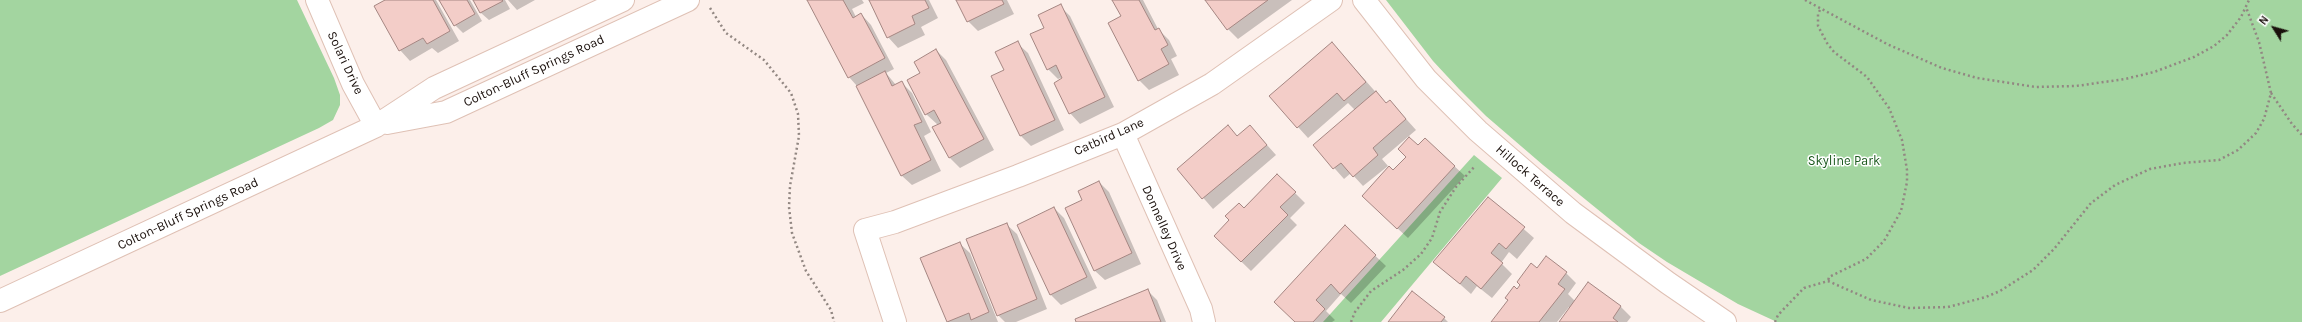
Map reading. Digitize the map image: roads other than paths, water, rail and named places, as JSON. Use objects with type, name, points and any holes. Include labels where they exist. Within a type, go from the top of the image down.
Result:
[{"type":"street","name":"Solari Drive","points":[[317,0],[354,84],[376,126]]},
{"type":"street","name":"Colton-Bluff Springs Road","points":[[0,301],[376,126],[434,88],[623,0]]},
{"type":"street","name":"Colton-Bluff Springs Road","points":[[376,126],[446,112],[688,0]]},
{"type":"street","name":"Catbird Lane","points":[[895,322],[865,230],[895,222],[1018,176],[1123,134],[1212,84],[1331,0]]},
{"type":"street","name":"Hillock Terrace","points":[[1364,0],[1426,79],[1478,132],[1573,213],[1668,284],[1725,322]]},
{"type":"street","name":"Donnelley Drive","points":[[1123,134],[1201,309],[1204,322]]},
{"type":"park label","name":"Skyline Park","points":[[1844,161]]}]
